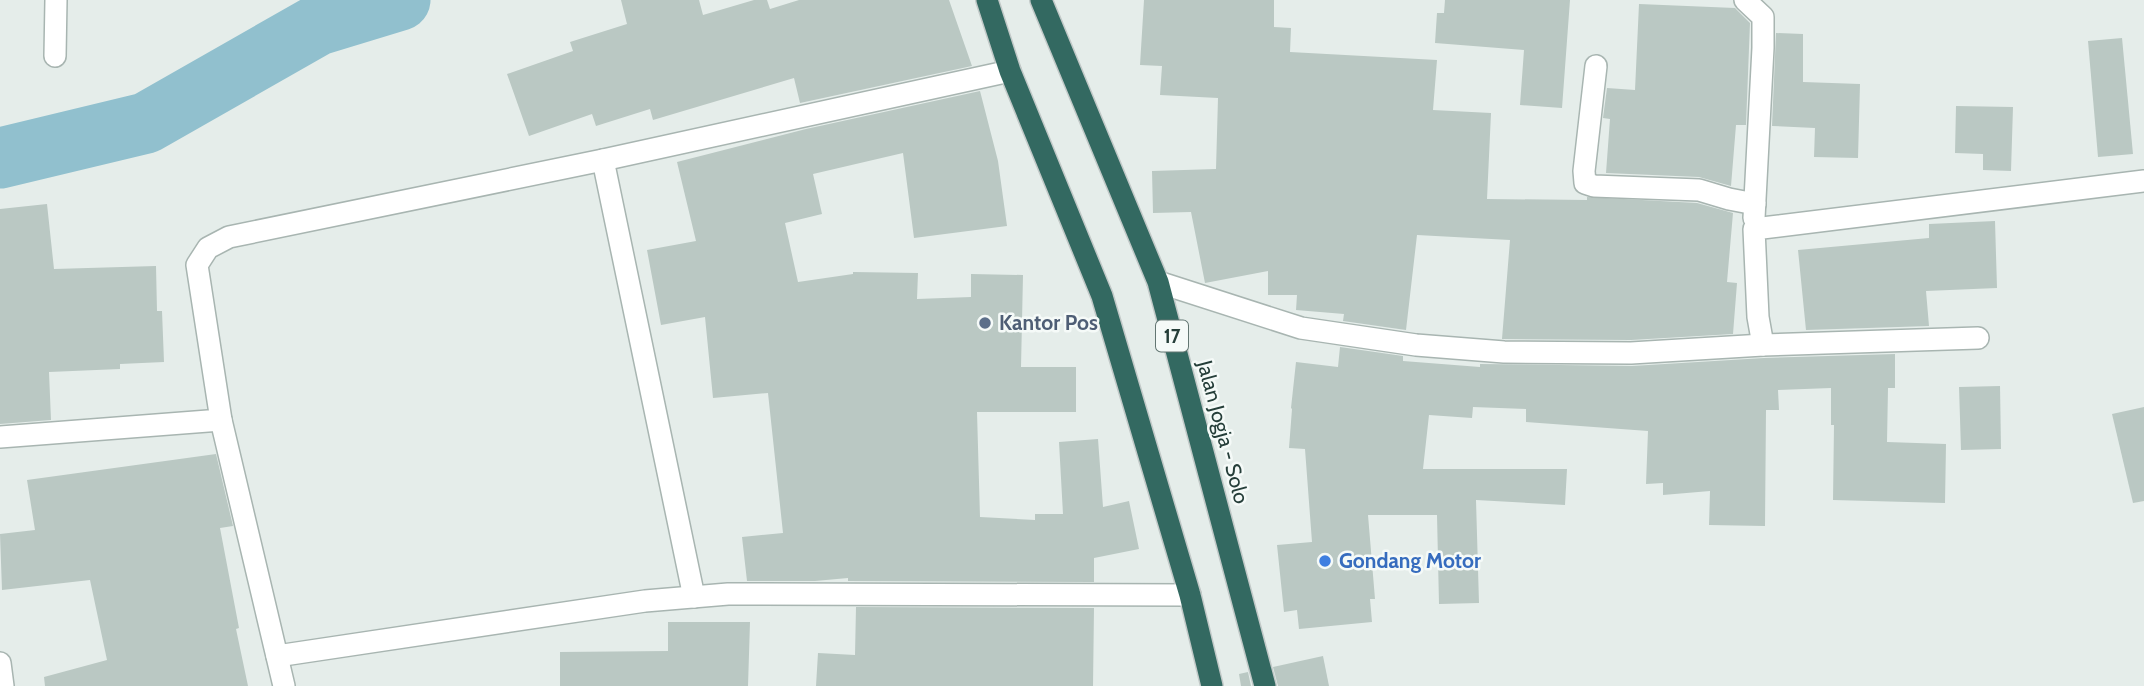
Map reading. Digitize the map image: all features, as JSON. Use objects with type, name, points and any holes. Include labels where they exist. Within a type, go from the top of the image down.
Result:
[{"type":"highway","points":[[987,0],[1010,71],[1102,296],[1190,594],[1212,686]]},
{"type":"highway","name":"Jalan Jogja - Solo","points":[[1041,0],[1158,282],[1265,686]]},
{"type":"street","points":[[55,56],[56,0]]},
{"type":"street","points":[[1745,0],[1763,17],[1754,229],[1758,317],[1763,345]]},
{"type":"street","points":[[1596,66],[1584,171],[1585,183],[1594,186],[1699,190],[1755,204]]},
{"type":"street","points":[[284,686],[221,421],[197,265],[208,248],[229,237],[603,160],[1010,71]]},
{"type":"street","points":[[603,160],[694,597]]},
{"type":"street","points":[[1754,229],[2144,181]]},
{"type":"street","points":[[1158,282],[1301,327],[1416,345],[1504,352],[1631,353],[1763,345],[1978,338]]},
{"type":"street","points":[[0,437],[221,421]]},
{"type":"street","points":[[277,656],[645,601],[728,594],[1190,594]]},
{"type":"street","points":[[0,663],[3,686]]},
{"type":"building","points":[[621,0],[699,0],[703,15],[754,0],[767,0],[770,9],[799,0],[949,0],[972,66],[800,103],[794,78],[653,120],[650,109],[596,126],[592,114],[529,136],[507,74],[573,51],[570,42],[627,24]]},
{"type":"building","points":[[1144,0],[1274,0],[1274,27],[1291,28],[1290,52],[1437,60],[1433,110],[1491,113],[1487,199],[1587,200],[1587,197],[1697,203],[1733,213],[1727,282],[1737,283],[1733,334],[1631,340],[1502,339],[1510,240],[1417,235],[1406,330],[1343,321],[1344,314],[1296,310],[1297,295],[1268,295],[1268,271],[1205,283],[1191,212],[1153,213],[1152,171],[1216,169],[1218,98],[1160,95],[1162,66],[1140,65]]},
{"type":"building","points":[[1445,0],[1570,0],[1562,108],[1520,105],[1524,50],[1435,43],[1437,13],[1444,13]]},
{"type":"building","points":[[1639,4],[1735,8],[1750,23],[1746,125],[1736,125],[1731,186],[1699,177],[1606,173],[1610,119],[1603,118],[1607,88],[1635,90]]},
{"type":"building","points":[[1776,33],[1803,34],[1803,82],[1860,84],[1858,158],[1814,157],[1815,128],[1772,126]]},
{"type":"building","points":[[2122,38],[2133,154],[2098,157],[2088,41]]},
{"type":"building","points":[[980,91],[998,161],[1007,226],[914,238],[903,153],[813,174],[822,214],[785,223],[798,282],[853,272],[918,273],[917,299],[971,297],[971,274],[1023,275],[1021,367],[1076,367],[1076,412],[977,412],[980,517],[1035,520],[1035,514],[1063,514],[1059,442],[1098,439],[1103,507],[1129,501],[1139,549],[1094,558],[1094,582],[848,581],[848,578],[747,581],[742,537],[783,533],[768,393],[713,398],[705,317],[661,325],[647,250],[696,241],[677,162],[806,129]]},
{"type":"building","points":[[1956,106],[2013,107],[2011,171],[1983,170],[1983,154],[1955,153]]},
{"type":"building","points":[[47,204],[54,269],[156,266],[157,311],[162,311],[164,362],[120,364],[120,369],[49,372],[51,420],[0,424],[0,209]]},
{"type":"building","points":[[1995,221],[1997,288],[1926,291],[1929,326],[1806,330],[1798,250],[1929,238],[1929,224]]},
{"type":"building","points":[[1340,347],[1403,356],[1403,361],[1480,367],[1480,364],[1632,366],[1895,354],[1895,388],[1888,388],[1887,442],[1946,444],[1945,503],[1833,500],[1834,425],[1831,425],[1831,388],[1778,390],[1779,410],[1766,410],[1765,526],[1709,525],[1710,491],[1663,495],[1663,483],[1646,484],[1648,431],[1526,422],[1526,409],[1473,407],[1472,418],[1429,415],[1423,469],[1567,469],[1565,505],[1476,500],[1479,603],[1439,604],[1437,515],[1368,515],[1375,599],[1370,599],[1372,622],[1299,629],[1297,610],[1284,612],[1277,545],[1312,542],[1305,449],[1289,448],[1296,362],[1338,367]]},
{"type":"building","points":[[2000,386],[2001,449],[1961,450],[1959,387]]},
{"type":"building","points":[[2144,407],[2144,501],[2133,503],[2112,414]]},
{"type":"building","points":[[216,454],[233,526],[220,528],[248,686],[45,686],[44,677],[107,660],[90,580],[2,590],[0,534],[35,530],[27,480]]},
{"type":"building","points":[[856,607],[1094,608],[1093,686],[816,686],[818,653],[855,655]]},
{"type":"building","points":[[668,622],[750,622],[748,686],[560,686],[560,652],[668,651]]},
{"type":"building","points":[[1323,656],[1329,686],[1278,686],[1273,667]]},
{"type":"building","points":[[1248,672],[1251,686],[1241,686],[1239,674]]},
{"type":"waterway","points":[[0,158],[146,123],[318,25],[400,0]]},
{"type":"place","name":"Kantor Pos","points":[[985,323]]},
{"type":"place","name":"Gondang Motor","points":[[1325,561]]}]
